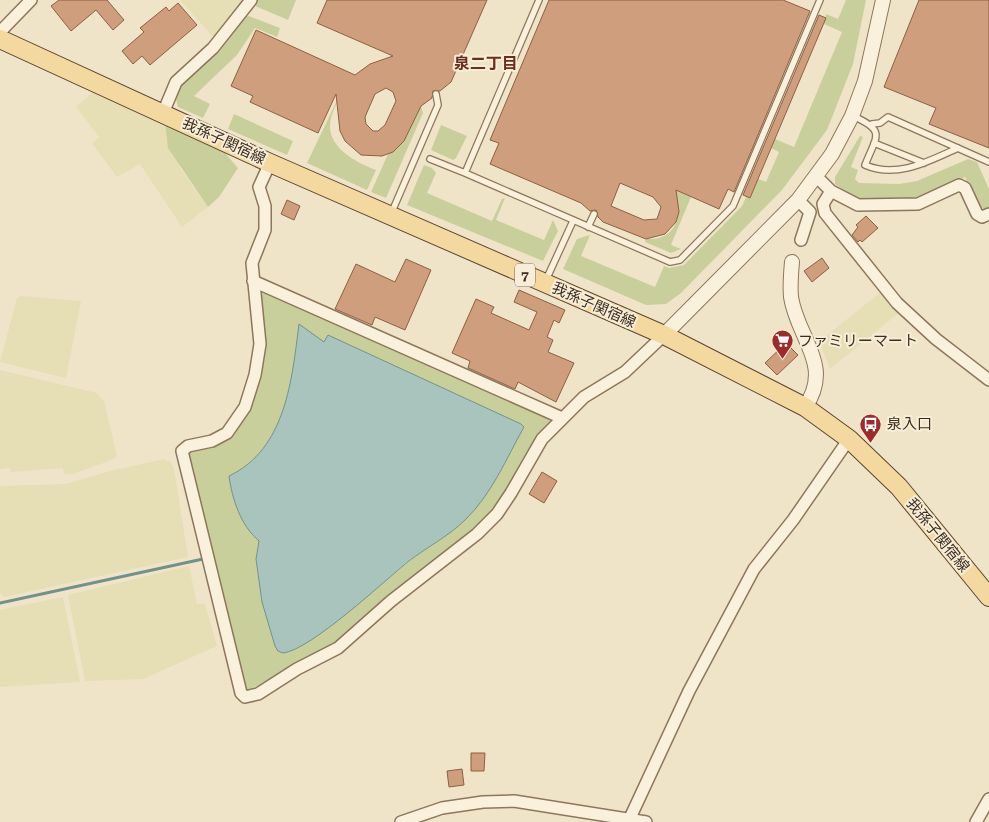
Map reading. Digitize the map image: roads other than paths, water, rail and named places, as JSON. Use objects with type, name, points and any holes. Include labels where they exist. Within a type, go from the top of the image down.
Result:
[{"type":"main road","name":"我孫子関宿線","points":[[0,39],[391,216],[664,335],[804,406],[849,439],[899,487],[989,597]]},
{"type":"street","points":[[0,32],[31,0]]},
{"type":"street","points":[[164,113],[176,82],[213,48],[251,0]]},
{"type":"street","points":[[270,162],[259,187],[265,206],[265,230],[252,264],[260,344],[255,375],[245,406],[226,433],[220,439],[188,446],[182,454],[241,693],[246,697],[258,694],[297,669],[338,648],[391,601],[477,534],[497,514],[542,439],[562,418],[584,397],[625,372],[798,200],[817,177],[832,154],[852,116],[870,64],[883,0]]},
{"type":"street","points":[[817,177],[831,191],[858,206],[918,204],[959,185],[965,188],[977,214],[982,217],[989,214]]},
{"type":"street","points":[[831,191],[823,204],[825,213],[897,303],[936,339],[989,380]]},
{"type":"street","points":[[798,200],[810,212],[801,240]]},
{"type":"street","points":[[792,262],[792,297],[817,374],[813,395],[804,406]]},
{"type":"street","points":[[253,280],[562,418]]},
{"type":"street","points":[[630,818],[689,691],[754,569],[792,520],[849,439]]},
{"type":"street","points":[[976,822],[989,799]]},
{"type":"street","points":[[400,822],[442,808],[483,802],[514,801],[586,814],[630,818],[646,822]]},
{"type":"lane","points":[[465,173],[539,0]]},
{"type":"lane","points":[[430,159],[670,262],[680,260],[733,206],[820,0]]},
{"type":"lane","points":[[391,216],[438,105],[436,94]]},
{"type":"lane","points":[[852,116],[872,124],[880,123],[888,117],[989,162]]},
{"type":"lane","points":[[872,124],[876,134],[865,165],[876,170],[912,168],[958,148]]},
{"type":"lane","points":[[942,155],[946,149],[943,140]]},
{"type":"lane","points":[[874,143],[924,163]]},
{"type":"lane","points":[[588,227],[594,214]]},
{"type":"lane","points":[[545,283],[573,221]]},
{"type":"water","points":[[299,324],[324,342],[328,335],[524,427],[491,488],[465,520],[409,561],[329,628],[295,649],[283,653],[278,651],[275,646],[262,602],[256,559],[259,541],[247,528],[238,512],[229,476],[248,464],[263,449],[274,431],[289,389]]},
{"type":"waterway","points":[[0,603],[203,559]]},
{"type":"place","name":"ファミリーマート","points":[[782,360]]},
{"type":"place","name":"泉入口","points":[[871,443]]},
{"type":"district","name":"泉二丁目","points":[[486,63]]}]
